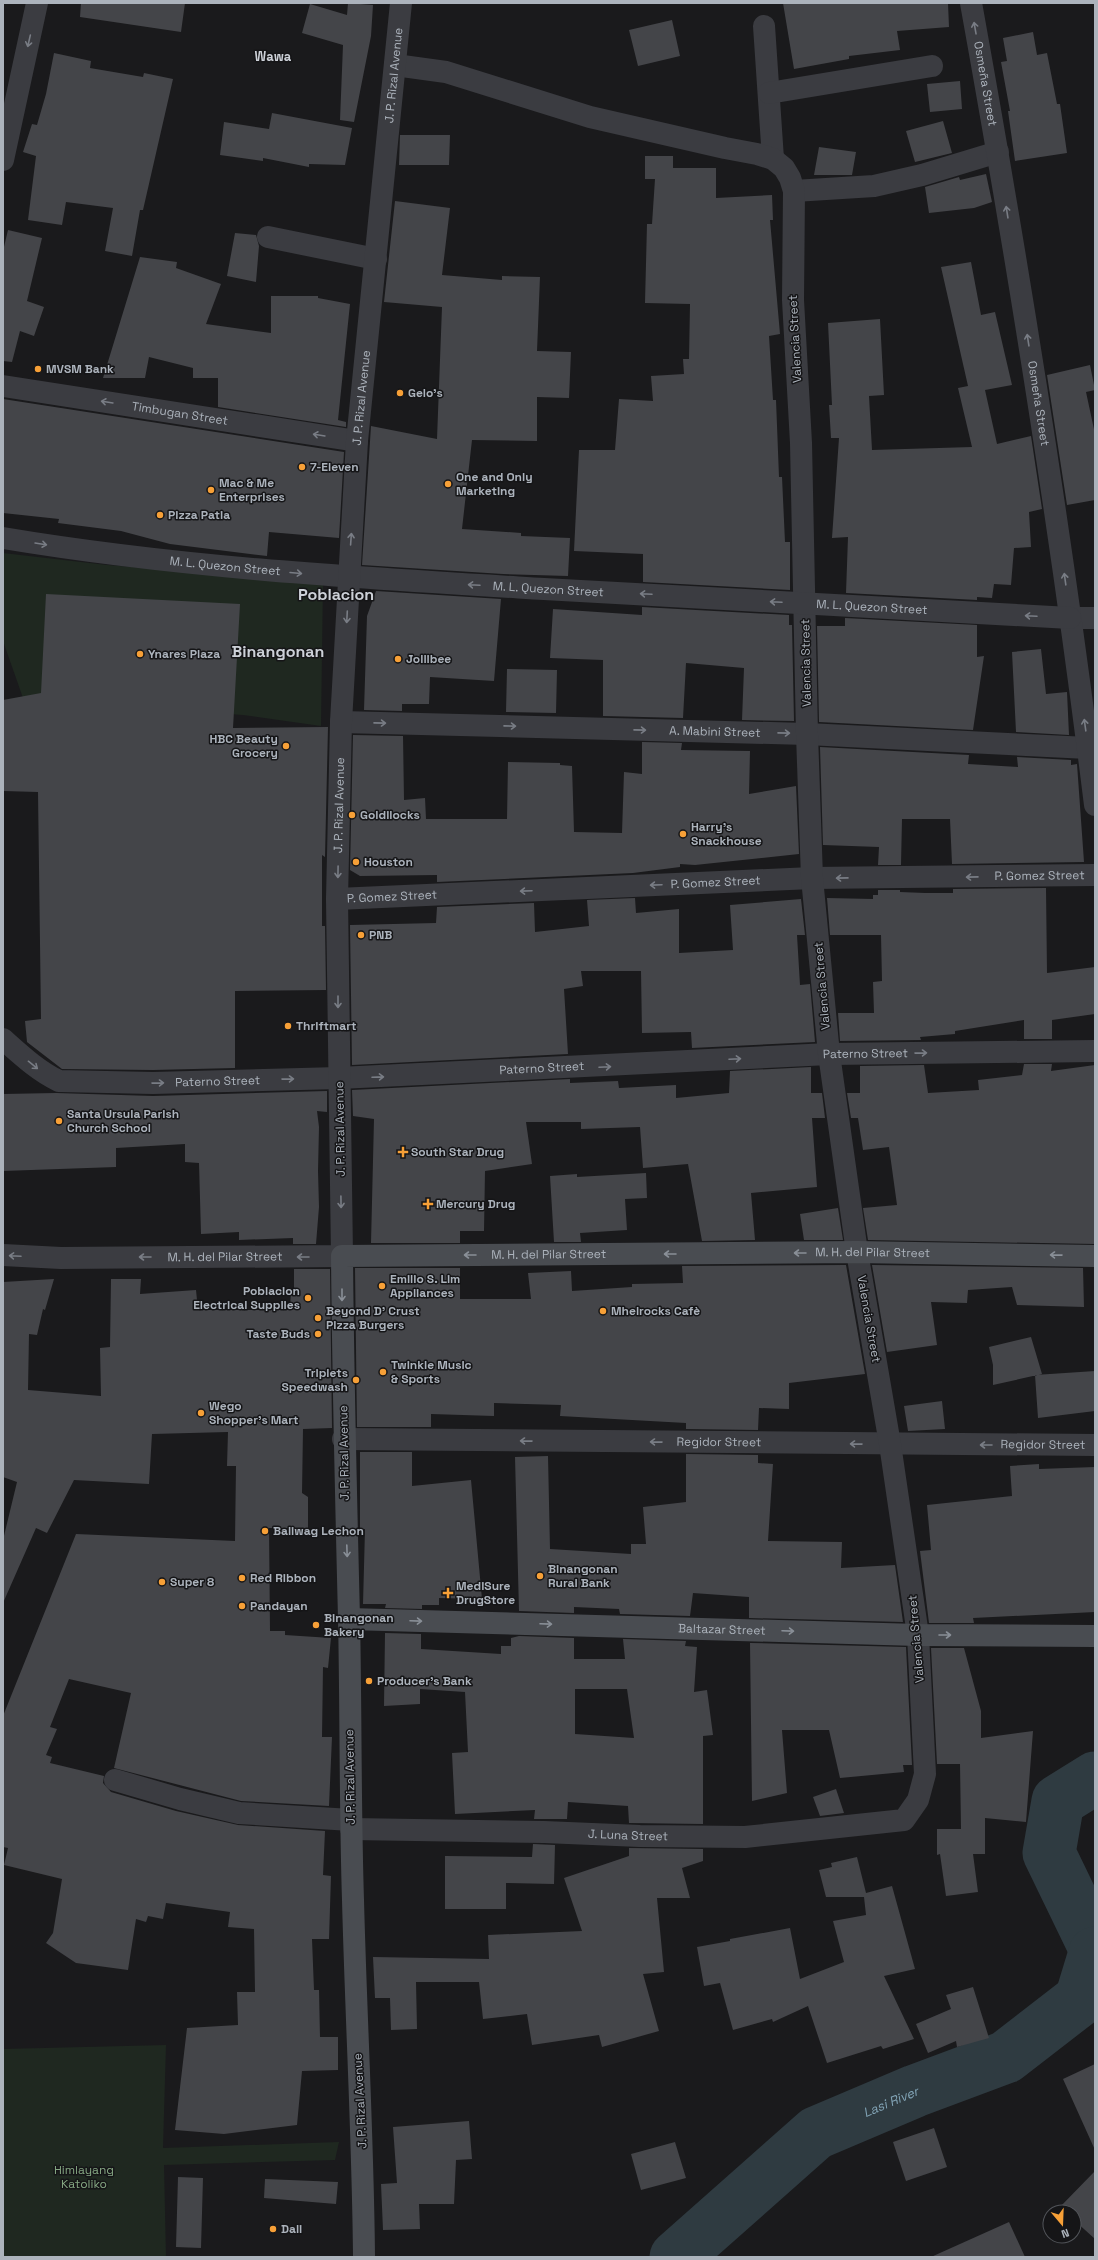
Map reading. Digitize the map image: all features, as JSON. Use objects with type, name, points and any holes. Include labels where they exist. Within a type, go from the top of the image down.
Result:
[{"type":"main road","name":"M. H. del Pilar Street","points":[[342,1256],[857,1252],[1095,1256]]},
{"type":"main road","name":"J. P. Rizal Avenue","points":[[342,1256],[343,1439],[349,1619],[351,1824],[357,2065],[363,2151],[364,2257]]},
{"type":"main road","name":"Baltazar Street","points":[[349,1619],[918,1635],[1095,1636]]},
{"type":"street","points":[[3,160],[38,3]]},
{"type":"street","name":"J. P. Rizal Avenue","points":[[342,1256],[337,899],[341,722],[357,441],[402,3]]},
{"type":"street","name":"Osmeña Street","points":[[970,3],[998,152],[1070,618],[1095,805]]},
{"type":"street","points":[[764,26],[769,93],[779,163]]},
{"type":"street","points":[[395,65],[446,72],[590,117],[757,154],[779,163]]},
{"type":"street","points":[[769,93],[932,66]]},
{"type":"street","points":[[794,191],[874,186],[922,175],[998,152]]},
{"type":"street","name":"Valencia Street","points":[[779,163],[790,178],[794,191],[793,300],[801,443],[807,734],[812,878],[829,1054],[857,1252],[890,1444],[918,1635],[925,1774],[918,1800],[904,1820]]},
{"type":"street","points":[[268,237],[376,259]]},
{"type":"street","name":"Timbugan Street","points":[[3,386],[357,441]]},
{"type":"street","name":"M. L. Quezon Street","points":[[3,538],[54,547],[349,578],[1070,618],[1095,618]]},
{"type":"street","name":"A. Mabini Street","points":[[341,722],[807,734],[1088,748]]},
{"type":"street","name":"P. Gomez Street","points":[[337,899],[812,878],[1095,875]]},
{"type":"street","name":"Paterno Street","points":[[3,1039],[33,1066],[47,1076],[59,1081],[153,1083],[339,1078],[589,1068],[829,1054],[1095,1051]]},
{"type":"street","name":"M. H. del Pilar Street","points":[[3,1255],[61,1258],[342,1256]]},
{"type":"street","name":"Regidor Street","points":[[343,1439],[1095,1445]]},
{"type":"street","name":"J. Luna Street","points":[[115,1780],[180,1799],[239,1813],[351,1824],[640,1836],[745,1837],[904,1820]]},
{"type":"green space","points":[[3,553],[107,565],[323,582],[321,726],[243,715],[23,698],[3,641]]},
{"type":"green space","name":"Himlayang Katoliko","points":[[166,2045],[163,2148],[339,2142],[335,2160],[164,2165],[166,2257],[3,2257],[3,2049]]},
{"type":"building","points":[[81,3],[185,3],[181,32],[80,17]]},
{"type":"building","points":[[348,3],[373,5],[371,36],[354,122],[340,120],[343,45],[302,33],[310,4],[347,15]]},
{"type":"building","points":[[783,3],[948,3],[949,27],[897,31],[900,50],[849,56],[849,59],[794,69]]},
{"type":"building","points":[[672,20],[680,56],[638,66],[629,30]]},
{"type":"building","points":[[1033,32],[1037,55],[1047,53],[1057,104],[1060,104],[1067,153],[1015,161],[1008,111],[1010,111],[1001,62],[1007,61],[1003,38]]},
{"type":"building","points":[[54,53],[91,61],[90,68],[143,77],[144,73],[173,79],[143,210],[140,210],[132,256],[105,251],[113,208],[66,202],[62,225],[28,220],[36,156],[23,152],[32,124],[37,125],[46,94]]},
{"type":"building","points":[[960,81],[962,109],[930,112],[927,84]]},
{"type":"building","points":[[272,113],[352,128],[345,165],[309,164],[309,167],[263,158],[263,161],[220,155],[224,122],[269,129]]},
{"type":"building","points":[[943,121],[952,153],[915,162],[906,131]]},
{"type":"building","points":[[400,135],[450,135],[449,165],[399,165]]},
{"type":"building","points":[[819,147],[856,152],[852,175],[814,175]]},
{"type":"building","points":[[645,156],[673,156],[673,168],[716,168],[716,198],[772,195],[773,220],[770,220],[780,334],[769,336],[773,400],[776,400],[779,477],[782,477],[785,542],[790,542],[790,590],[643,582],[643,554],[574,551],[579,450],[615,450],[619,399],[653,401],[651,376],[684,374],[683,359],[689,359],[690,304],[645,303],[647,224],[652,224],[655,179],[645,179]]},
{"type":"building","points":[[986,174],[992,202],[974,208],[929,213],[925,187],[959,177],[960,180]]},
{"type":"building","points":[[395,201],[450,208],[442,275],[502,280],[502,276],[540,277],[537,351],[571,352],[569,398],[537,397],[537,441],[472,440],[462,529],[521,533],[521,536],[570,538],[568,576],[503,574],[362,565],[371,426],[437,439],[442,307],[384,302]]},
{"type":"building","points":[[8,230],[42,238],[27,301],[44,307],[34,336],[20,331],[12,362],[3,361],[3,251]]},
{"type":"building","points":[[235,233],[256,235],[259,246],[256,282],[227,276]]},
{"type":"building","points":[[140,257],[177,262],[176,268],[221,284],[206,324],[271,333],[271,296],[318,296],[318,298],[350,304],[338,420],[346,422],[346,427],[218,407],[218,378],[193,378],[193,368],[149,357],[145,378],[103,378]]},
{"type":"building","points":[[971,262],[981,315],[995,312],[1012,385],[985,390],[997,444],[1031,436],[1042,509],[1029,512],[1031,547],[1014,548],[1011,585],[994,584],[992,598],[977,597],[977,600],[846,593],[848,537],[832,538],[839,438],[831,438],[829,405],[832,405],[828,323],[880,319],[884,395],[869,396],[872,450],[972,447],[958,388],[968,386],[941,267]]},
{"type":"building","points":[[1090,365],[1095,390],[1086,392],[1095,434],[1095,500],[1067,505],[1047,375]]},
{"type":"building","points":[[3,399],[344,452],[339,538],[269,532],[267,556],[170,544],[121,531],[58,523],[59,519],[3,513]]},
{"type":"building","points":[[376,591],[501,599],[494,681],[430,677],[429,704],[402,704],[402,711],[364,710],[367,616]]},
{"type":"building","points":[[46,594],[240,604],[233,728],[328,727],[325,857],[322,855],[322,926],[325,926],[326,990],[235,991],[235,1068],[153,1070],[62,1069],[27,1042],[25,1021],[41,1019],[38,792],[3,791],[3,700],[41,693]]},
{"type":"building","points":[[642,607],[789,615],[789,625],[792,625],[794,721],[742,720],[744,668],[686,663],[683,718],[603,716],[603,660],[550,658],[553,609],[642,615]]},
{"type":"building","points":[[845,618],[977,625],[977,657],[984,656],[973,730],[819,722],[817,626],[845,626]]},
{"type":"building","points":[[1041,649],[1046,694],[1067,692],[1069,735],[1016,732],[1012,652]]},
{"type":"building","points":[[507,669],[557,670],[556,713],[506,712]]},
{"type":"building","points":[[353,735],[403,736],[404,800],[425,798],[426,819],[507,819],[508,762],[560,763],[560,765],[572,766],[574,832],[622,833],[624,772],[642,774],[642,742],[682,743],[681,750],[750,751],[749,794],[796,786],[799,854],[695,865],[680,864],[680,867],[633,873],[437,882],[437,875],[360,876],[350,870]]},
{"type":"building","points":[[820,747],[969,755],[968,764],[1018,767],[1017,757],[1071,760],[1071,765],[1077,764],[1084,862],[952,864],[950,819],[902,819],[901,865],[878,865],[879,847],[823,845]]},
{"type":"building","points":[[1046,888],[1047,973],[1095,967],[1095,1014],[1052,1020],[1052,1039],[1024,1039],[1024,1020],[955,1031],[955,1034],[920,1037],[921,1040],[840,1041],[838,1013],[874,1013],[873,982],[882,981],[881,935],[830,935],[827,898],[873,899],[873,895],[878,895],[878,890],[953,893],[953,889]]},
{"type":"building","points":[[635,898],[636,913],[679,909],[679,953],[733,950],[730,905],[801,899],[805,935],[797,935],[800,985],[810,984],[815,1042],[692,1048],[691,1032],[642,1033],[641,971],[581,971],[583,986],[564,989],[568,1054],[352,1065],[350,925],[436,923],[437,907],[534,903],[535,932],[589,926],[587,900]]},
{"type":"building","points":[[1024,1064],[1052,1064],[1051,1071],[1095,1065],[1095,1244],[868,1240],[863,1208],[897,1205],[889,1147],[863,1150],[858,1118],[851,1118],[847,1093],[860,1093],[860,1066],[924,1065],[928,1093],[979,1090],[978,1080],[1022,1075]]},
{"type":"building","points":[[811,1067],[811,1093],[822,1093],[825,1118],[812,1118],[817,1187],[751,1193],[755,1240],[702,1241],[688,1164],[643,1168],[640,1127],[581,1129],[581,1122],[526,1122],[532,1164],[485,1171],[484,1231],[460,1231],[460,1243],[371,1243],[374,1119],[353,1116],[352,1090],[570,1079],[570,1083],[618,1081],[619,1088],[676,1085],[676,1098],[729,1093],[730,1071]]},
{"type":"building","points":[[327,1091],[327,1112],[317,1111],[319,1127],[319,1207],[316,1244],[293,1244],[293,1238],[239,1240],[239,1232],[201,1234],[199,1163],[185,1162],[185,1144],[116,1148],[116,1167],[3,1171],[3,1094],[56,1093],[153,1096]]},
{"type":"building","points":[[646,1173],[647,1198],[625,1199],[627,1230],[580,1233],[581,1242],[554,1242],[550,1176],[577,1174],[577,1177]]},
{"type":"building","points":[[838,1208],[843,1240],[804,1240],[800,1214]]},
{"type":"building","points":[[846,1265],[865,1374],[789,1383],[789,1409],[759,1408],[758,1430],[686,1429],[686,1423],[560,1416],[561,1405],[494,1403],[494,1416],[431,1414],[431,1427],[357,1427],[355,1268],[460,1268],[460,1299],[531,1299],[528,1273],[571,1271],[572,1291],[632,1287],[632,1284],[683,1283],[682,1266]]},
{"type":"building","points":[[872,1265],[1083,1268],[1084,1307],[1017,1305],[1012,1287],[968,1290],[967,1303],[931,1302],[937,1345],[887,1352]]},
{"type":"building","points":[[294,1269],[330,1269],[332,1428],[303,1429],[302,1493],[308,1497],[308,1528],[269,1528],[270,1631],[285,1631],[285,1635],[331,1638],[328,1668],[323,1667],[322,1737],[332,1737],[329,1806],[241,1801],[114,1768],[131,1693],[69,1679],[50,1727],[57,1729],[46,1755],[52,1757],[50,1763],[104,1776],[103,1783],[111,1792],[176,1811],[238,1825],[325,1831],[323,1875],[331,1876],[329,1939],[312,1939],[314,1990],[319,1990],[320,2037],[338,2037],[338,2070],[302,2071],[297,2125],[224,2134],[175,2130],[187,2028],[238,2025],[237,1992],[255,1992],[254,1929],[228,1927],[230,1912],[166,1903],[163,1919],[148,1916],[146,1922],[136,1919],[128,1970],[76,1963],[46,1943],[53,1933],[62,1879],[4,1865],[8,1848],[3,1847],[3,1716],[76,1534],[235,1541],[236,1466],[227,1466],[228,1432],[152,1434],[149,1484],[74,1480],[47,1533],[36,1528],[3,1603],[3,1540],[17,1482],[3,1477],[3,1282],[54,1279],[45,1310],[43,1309],[37,1335],[29,1334],[28,1390],[101,1396],[100,1348],[110,1347],[111,1279],[141,1279],[140,1294],[196,1290],[198,1310],[290,1310],[291,1289],[294,1289]]},
{"type":"building","points":[[1031,1337],[1042,1374],[993,1385],[993,1365],[989,1347]]},
{"type":"building","points":[[1095,1371],[1095,1411],[1038,1418],[1035,1375]]},
{"type":"building","points":[[942,1401],[945,1429],[908,1431],[904,1406]]},
{"type":"building","points":[[360,1452],[412,1452],[412,1486],[471,1480],[482,1599],[439,1598],[439,1605],[422,1605],[422,1609],[385,1608],[386,1604],[363,1604],[365,1529],[360,1529]]},
{"type":"building","points":[[686,1454],[758,1455],[758,1463],[773,1464],[768,1541],[842,1542],[841,1568],[895,1565],[903,1622],[749,1618],[749,1597],[693,1593],[690,1616],[620,1614],[619,1609],[574,1607],[574,1613],[519,1611],[515,1457],[548,1456],[550,1549],[631,1554],[631,1544],[646,1544],[643,1507],[686,1502]]},
{"type":"building","points":[[1039,1464],[1039,1469],[1095,1467],[1095,1612],[973,1618],[974,1623],[929,1623],[920,1551],[931,1550],[927,1505],[1012,1496],[1010,1466]]},
{"type":"building","points":[[385,1633],[421,1634],[421,1649],[501,1654],[501,1646],[511,1646],[511,1638],[519,1636],[574,1638],[574,1659],[625,1659],[623,1639],[686,1641],[685,1646],[697,1647],[694,1692],[707,1690],[713,1735],[703,1736],[703,1824],[629,1823],[628,1806],[568,1802],[567,1819],[534,1819],[535,1810],[455,1814],[452,1753],[468,1752],[465,1692],[420,1689],[420,1704],[384,1706]],"holes":[[[575,1689],[627,1689],[634,1738],[575,1734]]]},
{"type":"building","points":[[750,1643],[906,1647],[912,1765],[903,1765],[904,1772],[840,1778],[829,1730],[782,1730],[787,1793],[752,1801]]},
{"type":"building","points":[[931,1648],[964,1648],[981,1711],[981,1738],[1033,1731],[1026,1822],[985,1818],[985,1854],[973,1854],[978,1892],[946,1896],[940,1854],[937,1855],[937,1829],[961,1829],[960,1764],[937,1764]]},
{"type":"building","points":[[836,1789],[844,1813],[820,1816],[813,1797]]},
{"type":"building","points":[[533,1844],[555,1845],[554,1884],[506,1883],[506,1909],[445,1909],[445,1856],[532,1857]]},
{"type":"building","points":[[629,1848],[703,1849],[703,1861],[682,1868],[690,1898],[657,1898],[664,1972],[643,1974],[659,2031],[602,2047],[599,2035],[532,2045],[527,2014],[483,2019],[479,1982],[416,1982],[417,2029],[391,2030],[390,1998],[375,1998],[373,1957],[489,1959],[488,1935],[582,1931],[564,1878],[629,1856]]},
{"type":"building","points":[[857,1857],[866,1893],[892,1886],[915,1969],[884,1976],[914,2039],[883,2049],[881,2046],[827,2063],[808,2006],[773,2022],[772,2019],[733,2030],[720,1983],[704,1986],[697,1947],[730,1941],[730,1939],[790,1928],[800,1979],[844,1962],[833,1921],[866,1915],[864,1897],[826,1897],[819,1870],[832,1867],[831,1863]]},
{"type":"building","points":[[973,1987],[989,2038],[957,2047],[956,2041],[928,2053],[916,2024],[951,2009],[946,1995]]},
{"type":"building","points":[[1095,2064],[1095,2150],[1063,2079]]},
{"type":"building","points":[[469,2121],[472,2159],[456,2160],[454,2204],[419,2204],[420,2229],[383,2230],[381,2184],[397,2183],[393,2127]]},
{"type":"building","points":[[934,2128],[947,2167],[906,2181],[893,2142]]},
{"type":"building","points":[[675,2142],[686,2178],[641,2190],[631,2154]]},
{"type":"building","points":[[1095,2171],[1095,2239],[1082,2227],[1082,2204],[1063,2204]]},
{"type":"building","points":[[178,2177],[203,2178],[201,2248],[176,2247]]},
{"type":"building","points":[[265,2179],[338,2182],[336,2204],[264,2198]]},
{"type":"building","points":[[1009,2222],[1025,2257],[931,2257]]},
{"type":"waterway","name":"Lasi River","points":[[1095,1778],[1058,1801],[1049,1853],[1095,1948]]},
{"type":"waterway","name":"Lasi River","points":[[676,2257],[816,2133],[915,2091],[1006,2057],[1081,1999],[1095,1953]]},
{"type":"place","name":"MVSM Bank","points":[[38,369]]},
{"type":"place","name":"Gelo's","points":[[400,393]]},
{"type":"place","name":"7-Eleven","points":[[302,467]]},
{"type":"place","name":"One and Only Marketing","points":[[448,484]]},
{"type":"place","name":"Mac & Me Enterprises","points":[[211,490]]},
{"type":"place","name":"Pizza Patia","points":[[160,515]]},
{"type":"place","name":"Ynares Plaza","points":[[140,654]]},
{"type":"place","name":"Jollibee","points":[[398,659]]},
{"type":"place","name":"HBC Beauty Grocery","points":[[286,746]]},
{"type":"place","name":"Goldilocks","points":[[352,815]]},
{"type":"place","name":"Harry's Snackhouse","points":[[683,834]]},
{"type":"place","name":"Houston","points":[[356,862]]},
{"type":"place","name":"PNB","points":[[361,935]]},
{"type":"place","name":"Thriftmart","points":[[288,1026]]},
{"type":"place","name":"Santa Ursula Parish Church School","points":[[59,1121]]},
{"type":"place","name":"South Star Drug","points":[[403,1152]]},
{"type":"place","name":"Mercury Drug","points":[[428,1204]]},
{"type":"place","name":"Emilio S. Lim Appliances","points":[[382,1286]]},
{"type":"place","name":"Poblacion Electrical Supplies","points":[[308,1298]]},
{"type":"place","name":"Mhelrocks Cafè","points":[[603,1311]]},
{"type":"place","name":"Beyond D' Crust Pizza Burgers","points":[[318,1318]]},
{"type":"place","name":"Taste Buds","points":[[318,1334]]},
{"type":"place","name":"Twinkle Music & Sports","points":[[383,1372]]},
{"type":"place","name":"Triplets Speedwash","points":[[356,1380]]},
{"type":"place","name":"Wego Shopper's Mart","points":[[201,1413]]},
{"type":"place","name":"Baliwag Lechon","points":[[265,1531]]},
{"type":"place","name":"Binangonan Rural Bank","points":[[540,1576]]},
{"type":"place","name":"Red Ribbon","points":[[242,1578]]},
{"type":"place","name":"Super 8","points":[[162,1582]]},
{"type":"place","name":"MediSure DrugStore","points":[[448,1593]]},
{"type":"place","name":"Pandayan","points":[[242,1606]]},
{"type":"place","name":"Binangonan Bakery","points":[[316,1625]]},
{"type":"place","name":"Producer's Bank","points":[[369,1681]]},
{"type":"place","name":"Dali","points":[[273,2229]]},
{"type":"district","name":"Wawa","points":[[273,56]]},
{"type":"district","name":"Poblacion","points":[[336,594]]},
{"type":"district","name":"Binangonan","points":[[278,651]]}]
